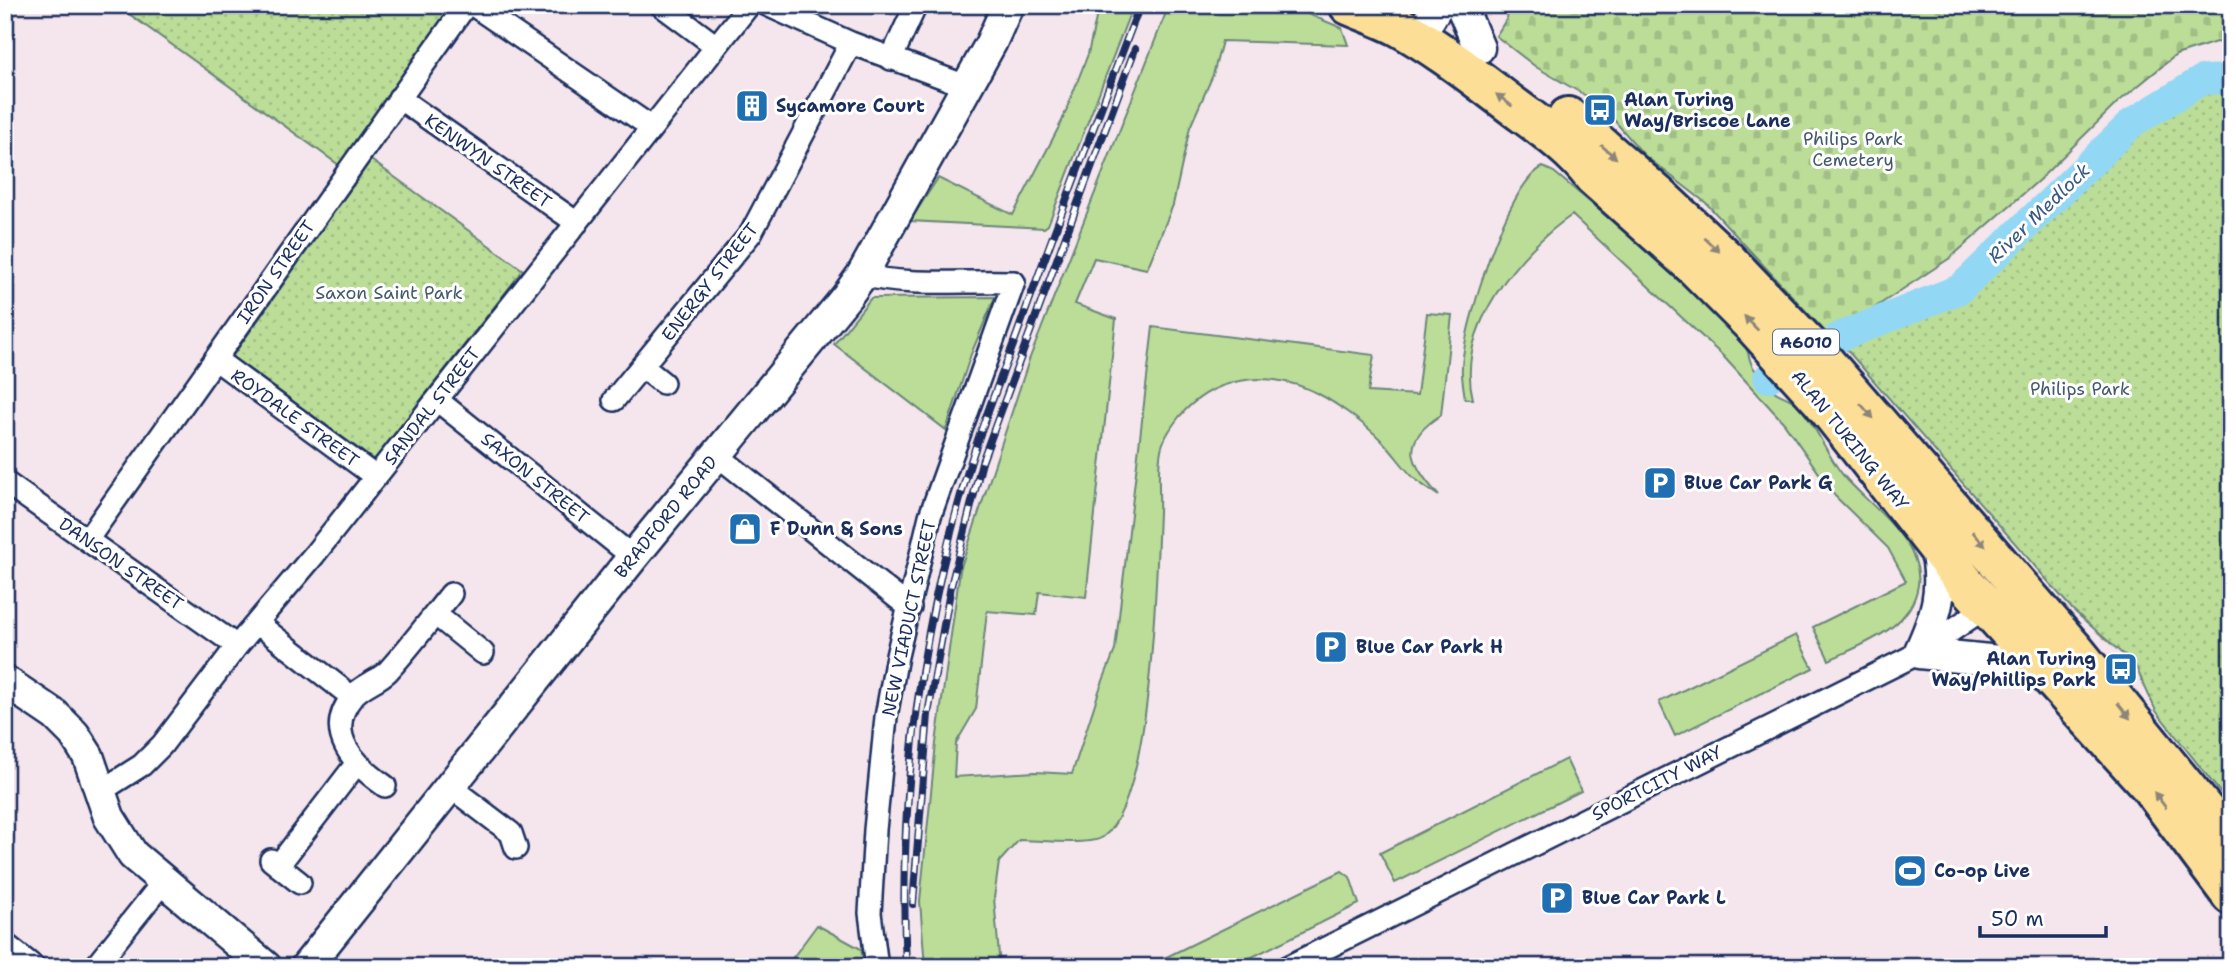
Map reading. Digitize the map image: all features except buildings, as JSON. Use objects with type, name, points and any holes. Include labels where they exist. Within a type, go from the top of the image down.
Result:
[{"type":"highway","name":"A6010","points":[[1349,5],[1423,15]]},
{"type":"highway","name":"ALAN TURING WAY","points":[[1423,15],[1479,48],[1589,134],[1725,258],[1822,359],[2017,583],[2231,843]]},
{"type":"highway","name":"ALAN TURING WAY","points":[[1423,15],[1449,59],[1580,158],[1593,176],[1695,267],[1752,324],[1822,401],[1986,607],[2149,785],[2231,895]]},
{"type":"highway","name":"SPORTCITY WAY","points":[[1986,607],[2017,583]]},
{"type":"street","name":"IRON STREET","points":[[87,540],[466,5]]},
{"type":"street","points":[[473,5],[651,127]]},
{"type":"street","points":[[661,5],[716,46]]},
{"type":"street","name":"SANDAL STREET","points":[[101,791],[142,765],[162,745],[237,646],[376,477],[749,5]]},
{"type":"street","points":[[767,5],[851,43],[966,86]]},
{"type":"street","points":[[891,59],[916,5]]},
{"type":"street","name":"BRADFORD ROAD","points":[[306,967],[862,275],[991,43],[1008,5]]},
{"type":"street","name":"BRADFORD ROAD","points":[[991,43],[1023,5]]},
{"type":"street","name":"ENERGY STREET","points":[[614,400],[751,233],[851,43]]},
{"type":"street","name":"KENWYN STREET","points":[[399,98],[576,223]]},
{"type":"street","name":"NEW VIADUCT STREET","points":[[862,275],[875,279],[911,281],[1014,282],[930,516],[897,656],[880,770],[870,913],[877,967]]},
{"type":"street","name":"ROYDALE STREET","points":[[215,359],[376,477]]},
{"type":"street","points":[[643,367],[663,383]]},
{"type":"street","name":"SAXON STREET","points":[[437,400],[633,557]]},
{"type":"street","points":[[717,454],[910,608]]},
{"type":"street","name":"DANSON STREET","points":[[5,482],[237,646]]},
{"type":"street","points":[[1935,545],[1940,569],[1939,598],[1932,625],[1919,653],[2039,666]]},
{"type":"street","points":[[385,786],[357,764],[346,749],[342,733],[344,714],[352,697],[388,671],[450,594]]},
{"type":"street","name":"SPORTCITY WAY","points":[[1288,967],[1919,653],[1986,607]]},
{"type":"street","points":[[435,614],[483,653]]},
{"type":"street","points":[[257,623],[352,697]]},
{"type":"street","points":[[9,692],[55,715],[74,734],[88,757],[109,817],[133,855],[266,967]]},
{"type":"street","points":[[300,883],[274,863],[357,764]]},
{"type":"street","points":[[449,786],[511,833],[516,848]]},
{"type":"street","points":[[105,963],[163,882]]},
{"type":"street","points":[[5,944],[34,967]]},
{"type":"green space","points":[[122,5],[452,5],[339,165],[125,11]]},
{"type":"green space","points":[[1099,5],[1133,5],[1048,225],[1044,228],[910,221],[938,178],[1013,215],[1062,121],[1088,54]]},
{"type":"green space","points":[[1169,5],[1286,5],[1342,28],[1348,45],[1222,41],[1213,75],[1190,127],[1173,205],[1147,269],[1094,258],[1075,304],[1116,319],[1086,597],[1039,592],[1036,615],[987,611],[976,709],[956,743],[954,777],[1035,772],[1072,774],[1115,650],[1153,327],[1374,355],[1368,392],[1417,395],[1427,313],[1452,315],[1441,415],[1419,435],[1413,454],[1421,474],[1439,496],[1413,477],[1386,445],[1366,427],[1337,405],[1308,389],[1273,380],[1238,381],[1206,393],[1192,404],[1171,428],[1161,450],[1149,686],[1142,736],[1132,780],[1120,815],[1103,837],[1097,840],[1019,840],[999,862],[994,898],[1000,967],[925,967],[920,901],[936,743],[960,570],[1029,360]]},
{"type":"green space","name":"Philips Park Cemetery","points":[[1510,5],[2231,5],[2231,43],[2216,42],[2176,55],[2117,103],[2039,180],[1950,258],[1830,337],[1706,203],[1644,155],[1608,113],[1588,97],[1536,67],[1496,36],[1507,18]]},
{"type":"green space","name":"Philips Park","points":[[2231,81],[2231,806],[2156,711],[2135,665],[2073,610],[1840,342],[1962,293],[2135,125],[2203,82]]},
{"type":"green space","name":"Saxon Saint Park","points":[[371,160],[523,270],[374,460],[232,357]]},
{"type":"green space","points":[[1543,167],[1554,172],[1645,250],[1741,341],[1757,373],[1774,391],[1797,404],[1843,475],[1903,539],[1918,569],[1918,585],[1914,600],[1906,613],[1884,633],[1829,660],[1813,627],[1906,581],[1888,548],[1835,496],[1784,423],[1723,356],[1572,215],[1532,249],[1496,294],[1482,320],[1473,346],[1470,372],[1473,399],[1465,399],[1462,371],[1465,347],[1489,258],[1515,200],[1529,179]]},
{"type":"green space","points":[[995,297],[971,354],[946,430],[834,344],[871,298]]},
{"type":"green space","points":[[1796,635],[1813,668],[1675,736],[1659,702]]},
{"type":"green space","points":[[1566,759],[1581,791],[1395,883],[1380,853]]},
{"type":"green space","points":[[1342,871],[1350,877],[1359,904],[1232,967],[1146,967]]},
{"type":"green space","points":[[817,925],[861,949],[864,967],[786,967]]},
{"type":"waterway","name":"River Medlock","points":[[1839,337],[1960,289],[2132,123],[2202,80],[2231,79]]},
{"type":"waterway","name":"River Medlock","points":[[1768,378],[1772,375]]},
{"type":"railway","points":[[906,967],[904,904],[909,779],[925,654],[951,531],[985,420],[1140,5]]},
{"type":"railway","points":[[913,904],[928,714],[951,586],[982,462],[1135,49]]},
{"type":"place","name":"Sycamore Court","points":[[752,106]]},
{"type":"place","name":"Alan Turing Way/Briscoe Lane","points":[[1600,110]]},
{"type":"place","name":"Blue Car Park G","points":[[1660,483]]},
{"type":"place","name":"F Dunn & Sons","points":[[745,529]]},
{"type":"place","name":"Blue Car Park H","points":[[1331,647]]},
{"type":"place","name":"Alan Turing Way/Phillips Park","points":[[2121,669]]},
{"type":"place","name":"Co-op Live","points":[[1910,871]]},
{"type":"place","name":"Blue Car Park L","points":[[1557,898]]}]
